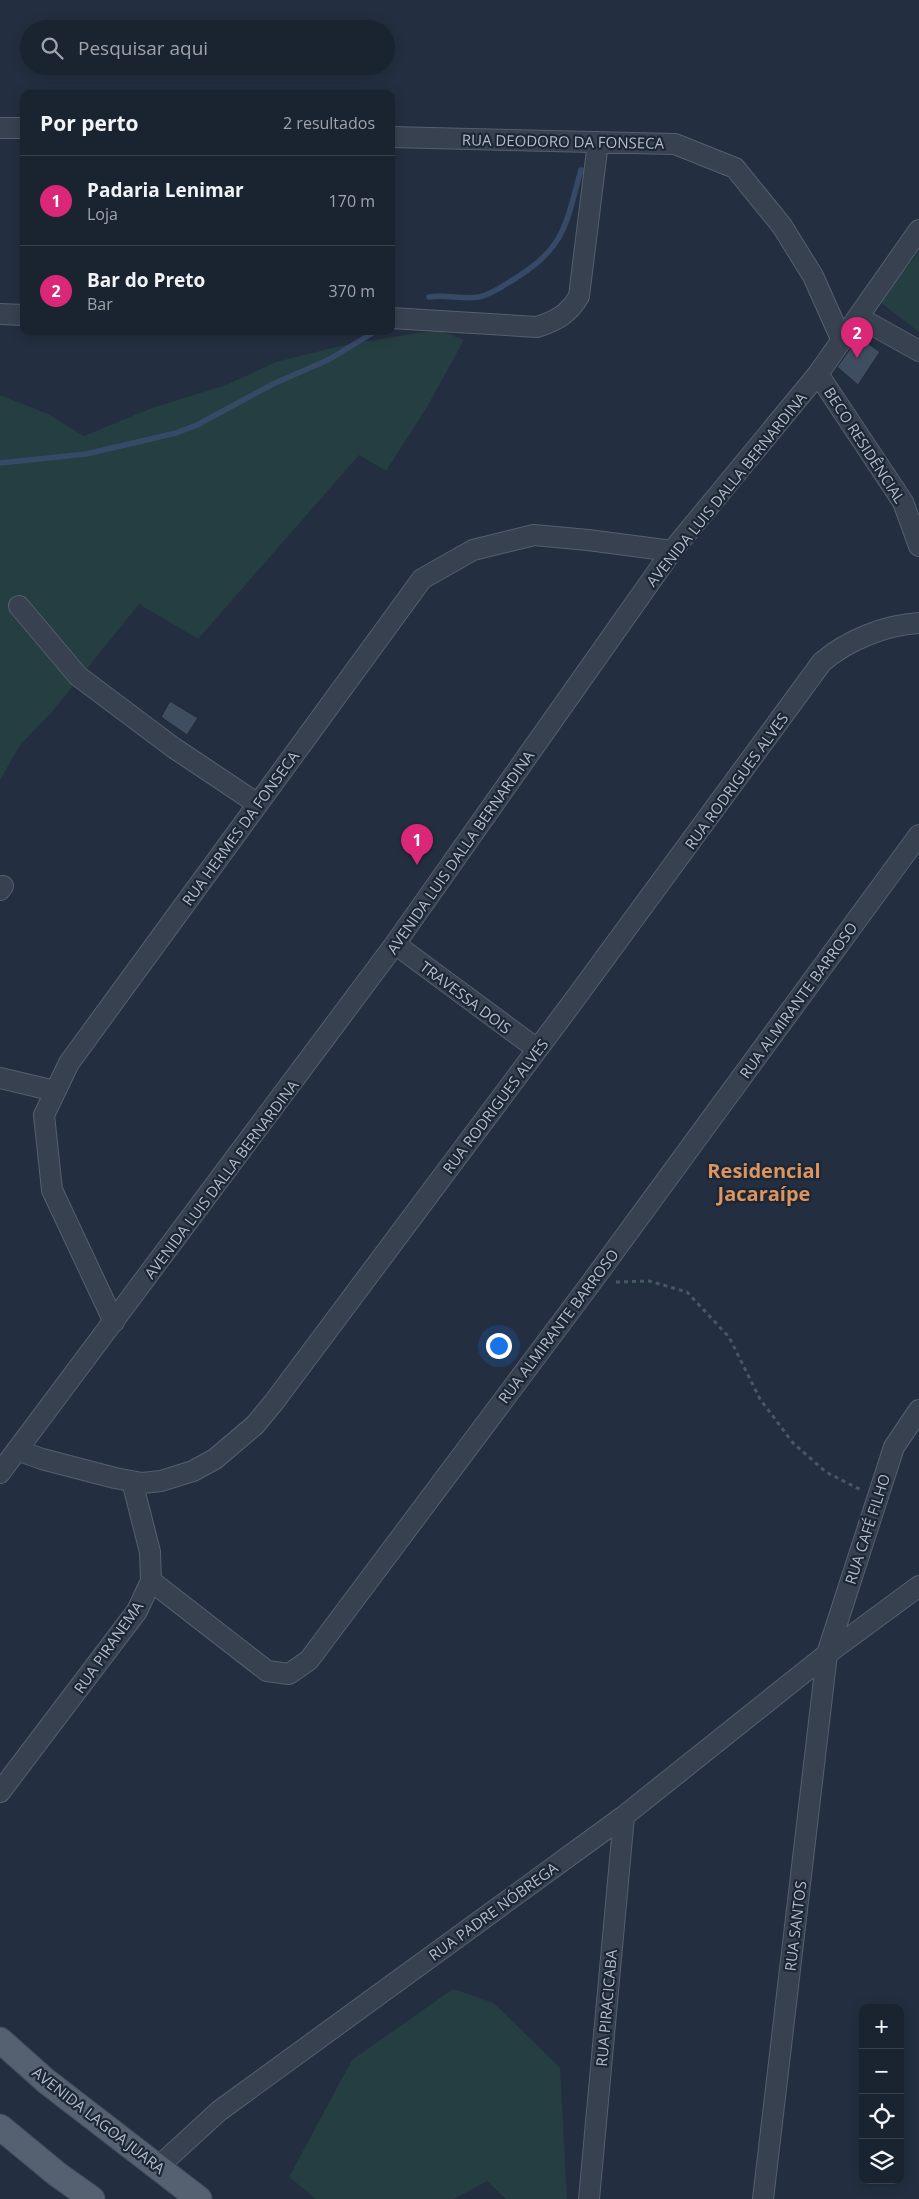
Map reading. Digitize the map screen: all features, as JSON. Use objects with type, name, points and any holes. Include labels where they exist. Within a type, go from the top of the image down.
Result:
[{"type":"main road","name":"AVENIDA LAGOA JUARA","points":[[0,2040],[46,2081],[199,2199]]},
{"type":"main road","points":[[0,2127],[57,2174],[92,2199]]},
{"type":"street","points":[[0,128],[20,128]]},
{"type":"street","name":"RUA DEODORO DA FONSECA","points":[[395,137],[675,144],[735,168],[782,226],[813,276],[842,341]]},
{"type":"street","points":[[395,318],[537,326],[551,323],[564,316],[573,307],[579,296],[598,142]]},
{"type":"street","name":"AVENIDA LUIS DALLA BERNARDINA","points":[[0,1473],[395,944],[672,551],[818,374],[860,318],[919,230]]},
{"type":"street","points":[[0,314],[20,315]]},
{"type":"street","points":[[860,318],[919,351]]},
{"type":"street","name":"BECO RESIDÊNCIAL","points":[[818,374],[904,502],[919,546]]},
{"type":"street","name":"RUA HERMES DA FONSECA","points":[[114,1322],[52,1190],[44,1115],[69,1063],[422,579],[473,550],[534,535],[672,551]]},
{"type":"street","points":[[19,606],[78,676],[174,748],[258,804]]},
{"type":"street","name":"RUA RODRIGUES ALVES","points":[[17,1450],[65,1465],[132,1481],[161,1481],[193,1471],[215,1459],[254,1425],[285,1387],[537,1049],[822,662],[844,646],[862,638],[908,624],[919,623]]},
{"type":"street","name":"RUA ALMIRANTE BARROSO","points":[[150,1581],[267,1671],[289,1674],[309,1660],[919,835]]},
{"type":"street","name":"TRAVESSA DOIS","points":[[395,944],[537,1049]]},
{"type":"street","points":[[0,1078],[56,1091]]},
{"type":"street","name":"RUA CAFÉ FILHO","points":[[827,1654],[894,1447],[919,1410]]},
{"type":"street","name":"RUA PIRANEMA","points":[[0,1792],[137,1611],[150,1581],[150,1552],[132,1481]]},
{"type":"street","name":"RUA PADRE NÓBREGA","points":[[158,2167],[219,2110],[624,1816],[827,1654],[919,1586]]},
{"type":"street","name":"RUA SANTOS","points":[[763,2199],[827,1654]]},
{"type":"street","name":"RUA PIRACICABA","points":[[588,2199],[624,1816]]},
{"type":"path","points":[[590,1282],[649,1281],[687,1292],[729,1337],[760,1399],[793,1443],[826,1472],[877,1498]]},
{"type":"green space","points":[[919,252],[919,332],[880,302]]},
{"type":"green space","points":[[438,330],[464,340],[427,407],[386,471],[359,455],[198,639],[139,604],[52,712],[20,745],[0,780],[0,395],[48,414],[84,436],[152,408],[226,385],[276,362],[349,344]]},
{"type":"green space","points":[[453,1989],[494,2003],[560,2068],[567,2199],[506,2199],[487,2181],[454,2199],[316,2199],[289,2177],[352,2060]]},
{"type":"building","points":[[859,337],[880,352],[858,385],[837,367]]},
{"type":"building","points":[[170,701],[198,718],[187,735],[161,717]]},
{"type":"waterway","points":[[429,297],[473,298],[484,296],[533,267],[555,244],[562,232],[572,205],[581,170]]},
{"type":"waterway","points":[[0,463],[86,454],[176,433],[197,425],[273,384],[328,360],[369,335]]},
{"type":"place","name":"Bar do Preto","points":[[857,358]]},
{"type":"place","name":"Padaria Lenimar","points":[[417,865]]},
{"type":"district","name":"Residencial Jacaraípe","points":[[764,1182]]}]
